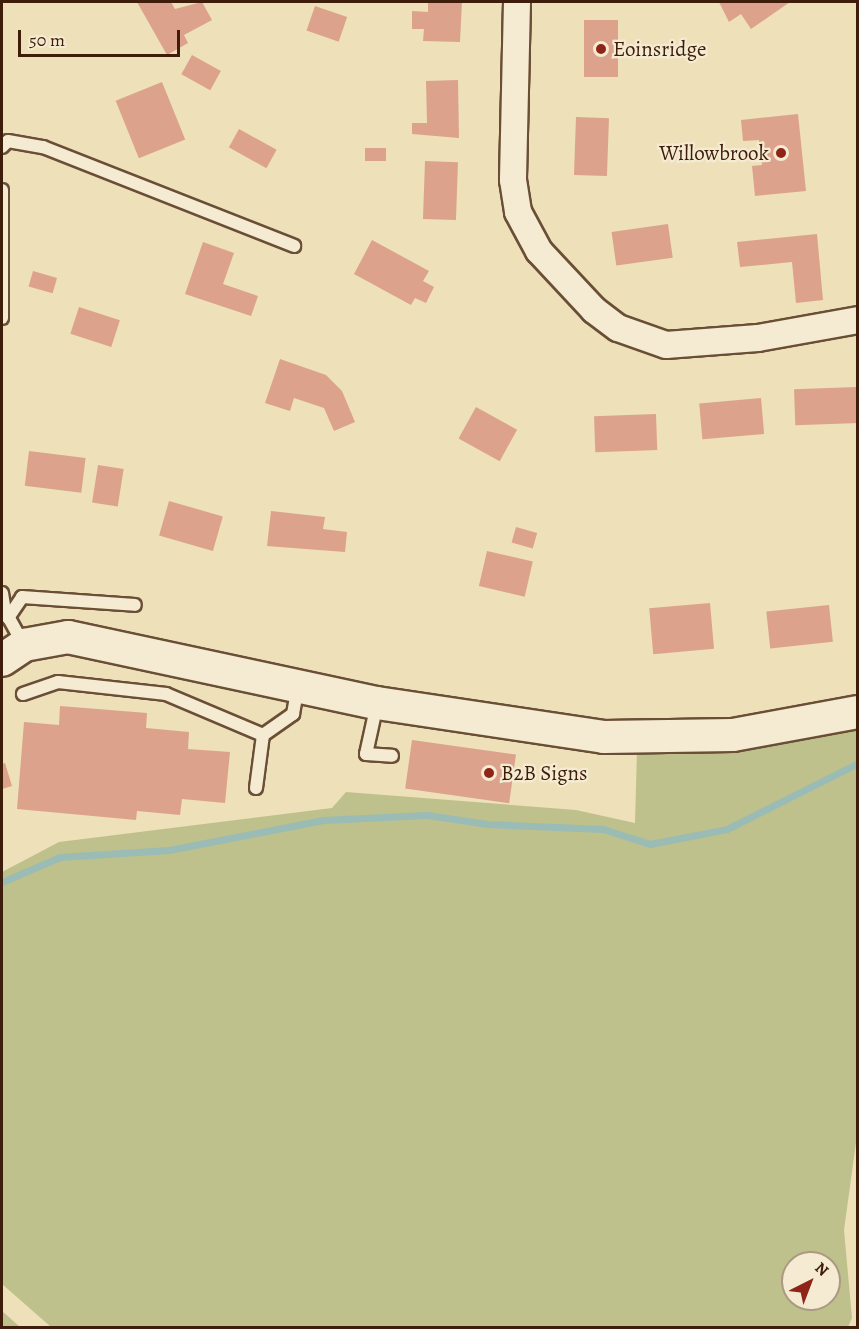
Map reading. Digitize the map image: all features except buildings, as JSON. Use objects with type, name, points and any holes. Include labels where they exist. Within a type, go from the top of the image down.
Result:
[{"type":"street","points":[[517,2],[513,180],[518,212],[539,251],[594,310],[618,328],[666,345],[758,338],[858,320]]},
{"type":"street","points":[[13,652],[68,636],[377,703],[604,737],[733,735],[858,712]]},
{"type":"lane","points":[[2,147],[8,141],[43,147],[294,246]]},
{"type":"lane","points":[[2,190],[2,318]]},
{"type":"lane","points":[[2,593],[13,652]]},
{"type":"lane","points":[[8,618],[22,597],[135,605]]},
{"type":"lane","points":[[23,694],[58,682],[166,694],[263,735]]},
{"type":"lane","points":[[256,788],[263,735],[293,714],[298,686]]},
{"type":"lane","points":[[377,703],[366,753],[392,756]]},
{"type":"green space","points":[[857,728],[858,1128],[844,1230],[852,1318],[848,1327],[51,1327],[2,1284],[2,872],[59,842],[332,808],[346,792],[576,810],[635,823],[637,751]]},
{"type":"green space","points":[[2,1311],[20,1327],[2,1327]]},
{"type":"waterway","points":[[2,882],[60,857],[169,850],[323,820],[427,815],[487,824],[603,829],[650,844],[727,829],[858,763]]},
{"type":"place","name":"Eoinsridge","points":[[601,49]]},
{"type":"place","name":"Willowbrook","points":[[781,153]]},
{"type":"place","name":"B2B Signs","points":[[489,773]]}]
